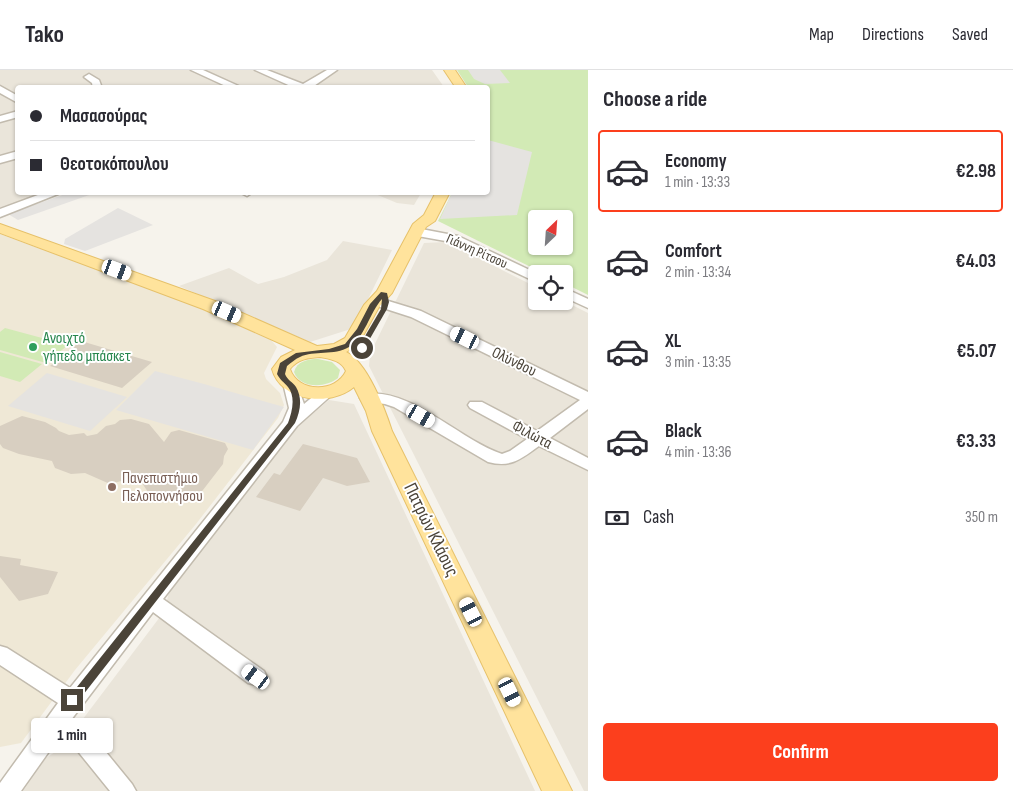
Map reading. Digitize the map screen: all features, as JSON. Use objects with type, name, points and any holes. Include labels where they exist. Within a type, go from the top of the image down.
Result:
[{"type":"main road","points":[[440,70],[449,85]]},
{"type":"main road","points":[[449,70],[460,85]]},
{"type":"main road","points":[[331,392],[349,384],[418,228],[418,216],[428,195]]},
{"type":"main road","points":[[418,228],[430,218],[442,195]]},
{"type":"main road","points":[[0,228],[180,294],[319,352],[338,355],[354,369],[376,411],[382,431]]},
{"type":"main road","points":[[283,365],[292,357],[338,349],[348,345],[360,330],[372,305],[385,299]]},
{"type":"main road","points":[[270,331],[284,345],[285,351],[281,370],[283,379],[292,387],[305,391],[345,394],[361,403],[382,431]]},
{"type":"main road","name":"Πατρών Κλάους","points":[[382,431],[557,791]]},
{"type":"street","points":[[195,70],[228,85]]},
{"type":"street","points":[[310,85],[333,70]]},
{"type":"street","points":[[267,71],[298,85]]},
{"type":"street","points":[[88,77],[96,82],[97,85]]},
{"type":"street","points":[[0,89],[15,98]]},
{"type":"street","points":[[0,119],[15,115]]},
{"type":"street","points":[[0,160],[15,155]]},
{"type":"street","points":[[0,213],[50,195]]},
{"type":"street","name":"Γιάννη Ρίτσου","points":[[418,228],[454,239],[528,274]]},
{"type":"street","points":[[573,296],[588,304]]},
{"type":"street","name":"Ολύνθου","points":[[385,299],[588,400]]},
{"type":"street","points":[[291,423],[297,408],[292,387]]},
{"type":"street","points":[[8,791],[72,700],[291,423],[331,392]]},
{"type":"street","points":[[368,398],[388,399],[400,404],[494,458],[503,460],[511,458],[588,400]]},
{"type":"street","name":"Φιλώτα","points":[[476,405],[588,465]]},
{"type":"street","points":[[151,600],[256,677]]},
{"type":"street","points":[[0,654],[72,700]]},
{"type":"street","points":[[56,723],[80,737],[124,791]]},
{"type":"shaded area","points":[[0,70],[432,70],[443,85],[15,85],[15,195],[41,195],[0,208]]},
{"type":"shaded area","points":[[468,70],[500,70],[510,83],[485,84],[474,79]]},
{"type":"shaded area","points":[[490,141],[532,152],[517,215],[440,219],[451,195],[490,195]]},
{"type":"shaded area","points":[[62,195],[89,195],[18,220],[8,214]]},
{"type":"shaded area","points":[[378,195],[420,195],[414,205],[397,203]]},
{"type":"shaded area","points":[[118,208],[153,225],[85,251],[64,244],[65,239]]},
{"type":"shaded area","name":"Πανεπιστήμιο Πελοποννήσου","points":[[0,234],[188,303],[271,340],[277,347],[264,373],[266,379],[280,393],[284,405],[278,418],[196,524],[75,670],[21,743],[0,747]]},
{"type":"shaded area","points":[[343,241],[392,250],[354,328],[310,342],[179,286],[229,268],[258,284],[284,277],[327,260]]},
{"type":"shaded area","points":[[446,242],[528,283],[528,310],[573,310],[573,306],[588,313],[588,791],[584,791],[369,366],[370,354],[424,243]]},
{"type":"shaded area","points":[[155,371],[284,407],[253,450],[116,410]]},
{"type":"shaded area","points":[[47,373],[127,397],[90,431],[8,406]]},
{"type":"shaded area","points":[[329,400],[354,404],[535,791],[23,791],[46,758],[61,748],[169,605],[167,600],[169,592],[297,427]]},
{"type":"green space","points":[[457,70],[588,70],[588,295],[573,288],[573,265],[528,266],[438,221],[451,195],[490,195],[490,85],[467,85]]},
{"type":"green space","name":"Ανοιχτό γήπεδο μπάσκετ","points":[[5,328],[68,345],[46,363],[0,350],[0,332]]},
{"type":"green space","name":"Ανοιχτό γήπεδο μπάσκετ","points":[[0,352],[42,364],[20,382],[0,376]]},
{"type":"green space","points":[[318,359],[332,362],[340,370],[338,378],[327,384],[314,385],[302,382],[297,378],[294,372],[300,363]]},
{"type":"building","points":[[81,341],[152,362],[122,388],[50,366]]},
{"type":"building","points":[[22,416],[45,422],[69,435],[84,433],[87,436],[97,434],[106,426],[115,424],[120,420],[131,419],[149,424],[164,442],[171,432],[179,430],[225,443],[228,449],[224,456],[223,464],[196,499],[173,495],[166,503],[152,498],[142,483],[125,480],[110,484],[85,473],[71,474],[55,468],[52,461],[19,454],[3,448],[0,444],[0,426]]},
{"type":"building","points":[[303,444],[357,458],[370,482],[347,486],[323,478],[300,511],[256,497],[274,473],[280,475]]},
{"type":"building","points":[[0,556],[21,559],[20,565],[58,572],[48,594],[19,601],[0,577]]},
{"type":"place","name":"Ανοιχτό γήπεδο μπάσκετ","points":[[33,347]]},
{"type":"place","name":"Πανεπιστήμιο Πελοποννήσου","points":[[112,487]]},
{"type":"route","points":[[72,700],[291,423],[296,412],[296,402],[292,387],[283,379],[281,374],[283,365],[299,354],[330,351],[348,345],[360,330],[372,305],[384,293],[386,302],[384,309],[362,348]]}]
